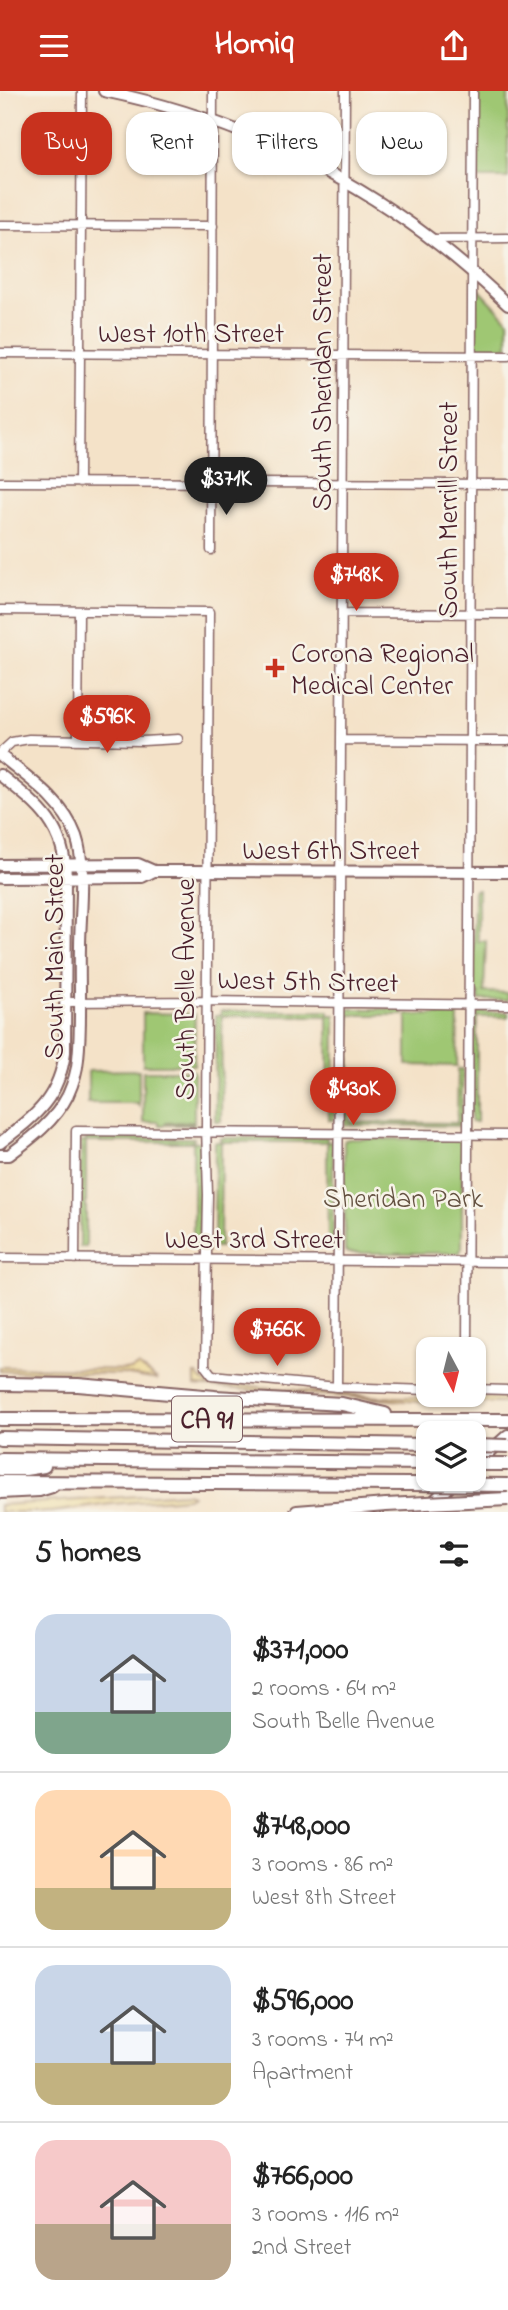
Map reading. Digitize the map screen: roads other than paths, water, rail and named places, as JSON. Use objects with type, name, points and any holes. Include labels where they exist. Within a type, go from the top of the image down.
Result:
[{"type":"highway","points":[[0,1384],[78,1385],[215,1397],[342,1404],[409,1419]]},
{"type":"highway","name":"CA 91","points":[[0,1419],[508,1420]]},
{"type":"highway","points":[[0,1438],[416,1445]]},
{"type":"highway","points":[[486,1445],[508,1445]]},
{"type":"highway","points":[[0,1459],[416,1463]]},
{"type":"highway","points":[[0,1469],[26,1469],[79,1460]]},
{"type":"highway","points":[[486,1464],[508,1464]]},
{"type":"highway","name":"CA 91","points":[[0,1482],[508,1485]]},
{"type":"highway","points":[[0,1492],[39,1490],[66,1482]]},
{"type":"highway","points":[[297,1512],[508,1499]]},
{"type":"main road","points":[[104,91],[187,112]]},
{"type":"main road","points":[[218,122],[270,142],[345,180],[396,211],[472,271],[508,305]]},
{"type":"main road","name":"South Main Street","points":[[0,754],[49,796],[62,811],[75,834],[81,878],[78,1058],[74,1080],[55,1115],[42,1129],[9,1154],[0,1154]]},
{"type":"main road","name":"South Main Street","points":[[0,775],[50,820],[61,840],[66,865],[65,1052],[56,1086],[48,1102],[0,1143]]},
{"type":"main road","name":"West 6th Street","points":[[0,865],[138,864],[154,871],[208,872],[508,873]]},
{"type":"main road","name":"West 6th Street","points":[[0,878],[142,877],[154,871]]},
{"type":"main road","points":[[486,1454],[508,1435]]},
{"type":"main road","points":[[421,1512],[445,1491]]},
{"type":"street","points":[[79,483],[82,91]]},
{"type":"street","points":[[213,91],[213,112]]},
{"type":"street","name":"South Sheridan Street","points":[[337,1387],[345,91]]},
{"type":"street","name":"South Merrill Street","points":[[467,1337],[473,91]]},
{"type":"street","points":[[211,550],[213,175]]},
{"type":"street","points":[[0,225],[213,226]]},
{"type":"street","points":[[433,239],[508,238]]},
{"type":"street","name":"West 10th Street","points":[[0,353],[508,356]]},
{"type":"street","points":[[0,482],[508,484]]},
{"type":"street","points":[[0,610],[79,611],[78,740]]},
{"type":"street","name":"South Belle Avenue","points":[[79,611],[209,612],[205,1366],[212,1375],[224,1377],[337,1387]]},
{"type":"street","points":[[342,613],[508,614]]},
{"type":"street","points":[[0,754],[9,744],[22,740],[178,739]]},
{"type":"street","points":[[341,740],[508,741]]},
{"type":"street","name":"West 5th Street","points":[[65,1002],[508,1005]]},
{"type":"street","points":[[75,1259],[76,1131],[508,1135]]},
{"type":"street","name":"West 3rd Street","points":[[0,1258],[508,1262]]},
{"type":"street","points":[[337,1387],[416,1389]]},
{"type":"street","points":[[486,1389],[508,1390]]},
{"type":"place","name":"Corona Regional Medical Center","points":[[275,668]]},
{"type":"park label","name":"Sheridan Park","points":[[403,1197]]}]
